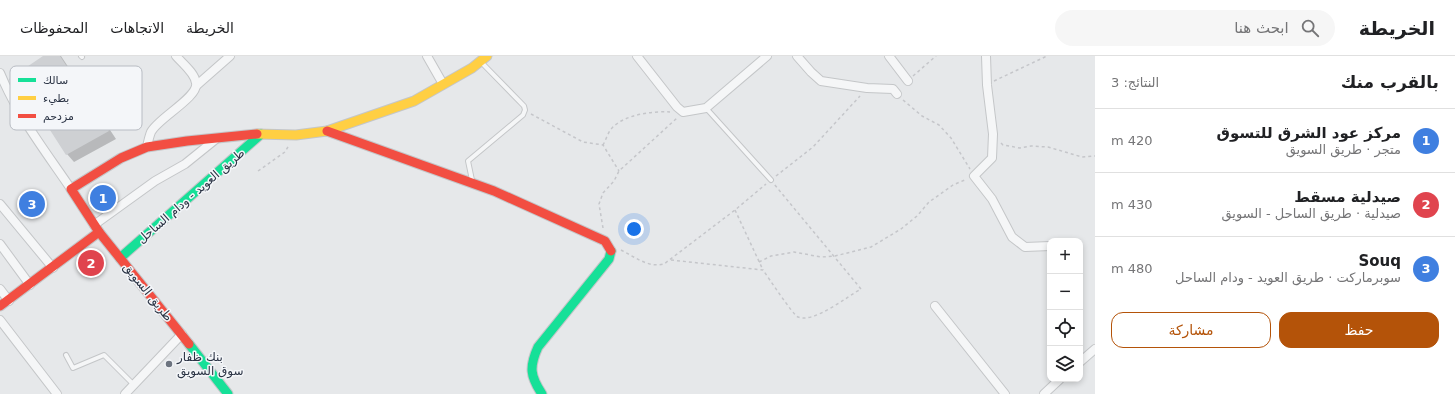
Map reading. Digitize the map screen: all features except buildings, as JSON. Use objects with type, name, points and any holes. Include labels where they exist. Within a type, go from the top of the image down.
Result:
[{"type":"main road","name":"طريق العويد - ودام الساحل","points":[[71,189],[121,158],[148,148],[218,137],[261,134],[296,135],[327,131],[414,101],[472,68],[484,59]]},
{"type":"main road","points":[[327,131],[494,191],[605,242],[611,250],[609,259],[538,347],[533,358],[530,370],[534,382],[542,394]]},
{"type":"main road","name":"طريق العويد - ودام الساحل","points":[[120,258],[261,134]]},
{"type":"main road","name":"طريق السويق","points":[[71,189],[97,228],[228,394]]},
{"type":"main road","points":[[0,306],[53,268],[97,228]]},
{"type":"street","points":[[176,56],[194,78],[197,85]]},
{"type":"street","points":[[148,148],[151,132],[157,124],[194,93],[197,85],[230,56]]},
{"type":"street","points":[[427,56],[443,84]]},
{"type":"street","points":[[637,56],[676,106],[683,112],[706,108],[767,56]]},
{"type":"street","points":[[797,56],[811,72],[821,80],[867,88],[893,89],[897,94]]},
{"type":"street","points":[[889,56],[908,80]]},
{"type":"street","points":[[986,56],[987,85],[993,134],[992,158],[974,176],[992,200],[1012,237],[1025,247],[1047,246]]},
{"type":"street","points":[[0,73],[10,96]]},
{"type":"street","points":[[31,130],[71,189]]},
{"type":"street","points":[[97,228],[155,181],[185,164],[218,137]]},
{"type":"street","points":[[0,204],[53,268]]},
{"type":"street","points":[[0,244],[30,285]]},
{"type":"street","points":[[0,289],[8,301]]},
{"type":"street","points":[[935,306],[1005,394]]},
{"type":"street","points":[[0,320],[57,394]]},
{"type":"street","points":[[125,394],[182,334]]},
{"type":"street","points":[[1083,359],[1095,349]]},
{"type":"street","points":[[1044,394],[1057,382]]},
{"type":"lane","points":[[473,184],[468,161],[523,115],[525,110],[524,106],[484,59]]},
{"type":"lane","points":[[706,108],[771,180]]},
{"type":"lane","points":[[66,355],[73,368],[104,356],[134,385]]},
{"type":"path","points":[[908,80],[936,56]]},
{"type":"path","points":[[987,85],[1047,56]]},
{"type":"path","points":[[683,112],[619,171],[614,181],[603,193],[599,204],[605,242],[649,265],[656,266],[671,260],[813,147],[867,88]]},
{"type":"path","points":[[759,262],[771,256],[794,252],[821,257],[835,256],[871,247],[901,229],[917,216],[929,202],[947,189],[974,176],[951,138],[938,125],[922,116],[897,94]]},
{"type":"path","points":[[525,110],[583,142],[603,145],[619,171]]},
{"type":"path","points":[[603,145],[611,129],[619,122],[644,113],[683,112]]},
{"type":"path","points":[[993,134],[1003,145],[1020,148],[1031,146],[1048,147],[1082,157],[1095,156]]},
{"type":"path","points":[[258,171],[285,152],[296,135]]},
{"type":"path","points":[[735,210],[763,270],[792,311],[798,317],[807,318],[820,314],[861,289],[771,180]]},
{"type":"path","points":[[671,260],[763,270]]},
{"type":"traffic: fast","points":[[120,258],[261,134]]},
{"type":"traffic: fast","points":[[542,394],[535,382],[532,371],[533,360],[538,347],[609,259],[611,251]]},
{"type":"traffic: fast","points":[[189,344],[228,394]]},
{"type":"traffic: slow","points":[[257,134],[296,135],[327,131],[414,101],[472,68],[487,56]]},
{"type":"traffic: jam","points":[[327,131],[494,191],[605,241],[611,251]]},
{"type":"traffic: jam","points":[[99,232],[71,189],[121,158],[147,147],[187,141],[257,134]]},
{"type":"traffic: jam","points":[[0,306],[99,232],[189,344]]},
{"type":"place","name":"مركز عود الشرق للتسوق","points":[[103,198]]},
{"type":"place","name":"Souq","points":[[32,204]]},
{"type":"place","name":"صيدلية مسقط","points":[[91,263]]},
{"type":"place","name":"بنك ظفار سوق السويق","points":[[169,364]]}]
